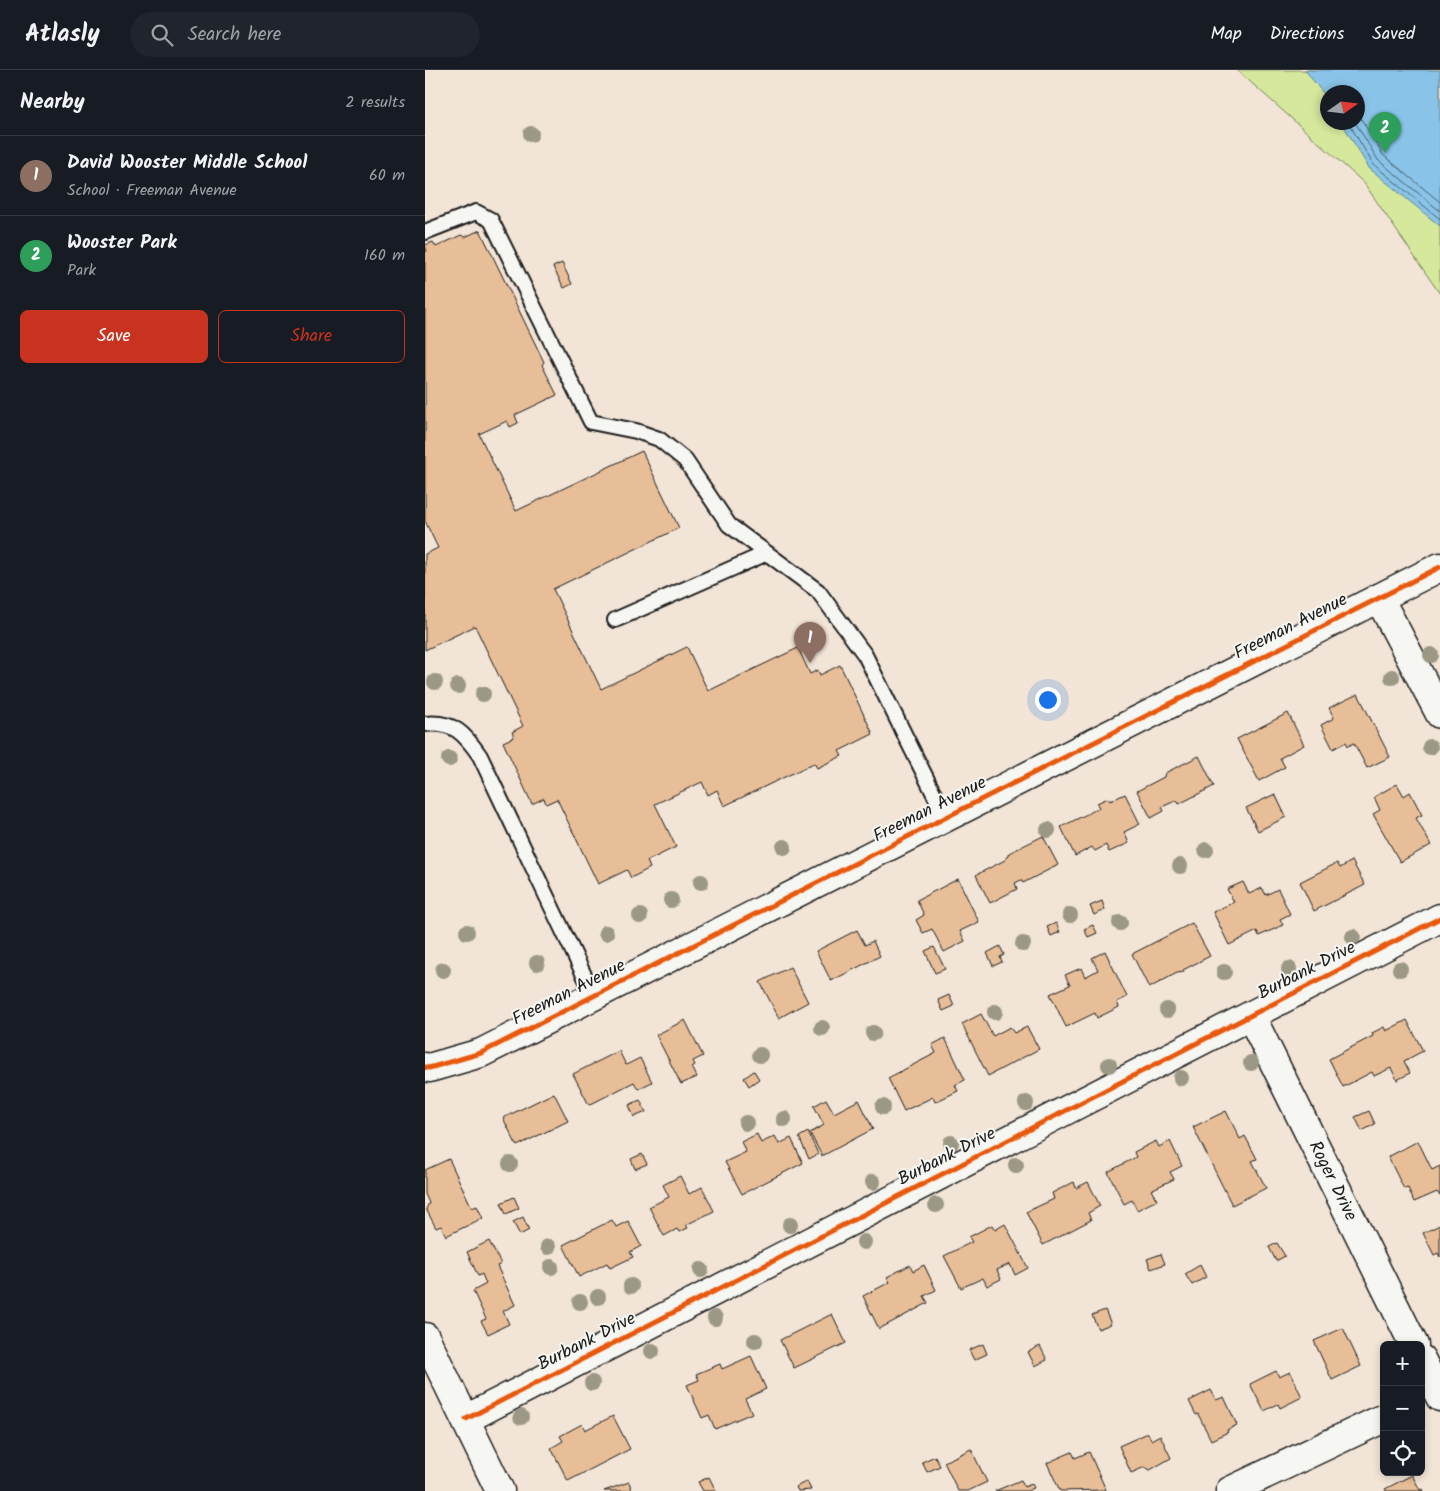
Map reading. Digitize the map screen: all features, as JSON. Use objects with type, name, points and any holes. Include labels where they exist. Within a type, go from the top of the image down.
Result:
[{"type":"street","name":"Freeman Avenue","points":[[426,1068],[481,1053],[1440,567]]},
{"type":"street","points":[[1379,598],[1440,714]]},
{"type":"street","name":"Burbank Drive","points":[[466,1420],[1440,918]]},
{"type":"street","name":"Roger Drive","points":[[1251,1016],[1412,1341]]},
{"type":"street","points":[[425,1337],[500,1491]]},
{"type":"street","points":[[1425,1372],[1433,1397]]},
{"type":"street","points":[[1230,1491],[1380,1420]]},
{"type":"lane","points":[[425,232],[476,212],[491,220],[591,422],[637,431],[659,439],[685,460],[729,526],[818,591],[865,655],[946,818]]},
{"type":"lane","points":[[615,620],[767,553]]},
{"type":"lane","points":[[425,724],[440,722],[455,728],[468,739],[480,756],[594,996]]},
{"type":"green space","points":[[1237,70],[1440,70],[1440,294],[1364,183]]},
{"type":"water","points":[[1305,70],[1440,70],[1440,226],[1369,168],[1346,130],[1365,130],[1365,85],[1320,85],[1320,89]]},
{"type":"building","points":[[480,230],[544,362],[542,365],[557,395],[515,415],[518,423],[510,427],[507,421],[479,434],[516,511],[642,451],[679,528],[553,589],[601,689],[687,647],[708,691],[798,648],[810,674],[818,670],[820,675],[840,665],[873,734],[839,751],[842,756],[817,768],[814,763],[724,806],[717,790],[708,795],[702,782],[655,804],[676,847],[647,861],[650,868],[631,878],[627,870],[598,884],[557,799],[546,804],[544,798],[532,804],[503,742],[514,737],[512,732],[523,726],[475,626],[425,650],[425,554],[438,548],[425,521],[425,252],[427,251],[425,245],[433,242],[436,247],[461,235],[465,237]]},
{"type":"building","points":[[562,263],[572,284],[564,288],[553,267]]},
{"type":"building","points":[[1358,694],[1390,757],[1367,768],[1354,743],[1348,746],[1346,742],[1333,749],[1321,725],[1334,718],[1329,708]]},
{"type":"building","points":[[1288,713],[1304,745],[1280,758],[1285,767],[1259,781],[1237,739]]},
{"type":"building","points":[[1199,756],[1214,786],[1179,804],[1177,800],[1162,807],[1164,811],[1151,818],[1137,791],[1164,777],[1165,773]]},
{"type":"building","points":[[1397,784],[1404,796],[1410,792],[1422,815],[1416,818],[1431,845],[1400,862],[1373,814],[1380,810],[1374,797]]},
{"type":"building","points":[[1125,794],[1140,824],[1124,832],[1129,843],[1109,852],[1106,845],[1095,851],[1092,847],[1075,856],[1061,827],[1099,808],[1097,803],[1108,798],[1110,801]]},
{"type":"building","points":[[1275,794],[1286,817],[1258,831],[1246,808]]},
{"type":"building","points":[[1043,836],[1058,865],[1023,883],[1021,880],[1015,883],[1017,889],[990,903],[976,875],[1005,860],[1009,853]]},
{"type":"building","points":[[1352,861],[1365,885],[1314,911],[1300,882],[1337,863],[1340,868]]},
{"type":"building","points":[[958,879],[979,922],[960,931],[965,941],[944,952],[932,929],[923,933],[916,920],[924,915],[917,900]]},
{"type":"building","points":[[1243,882],[1249,894],[1262,888],[1266,895],[1278,889],[1290,914],[1280,919],[1283,925],[1259,936],[1257,931],[1229,945],[1213,912],[1234,902],[1227,889]]},
{"type":"building","points":[[1102,901],[1105,910],[1094,915],[1090,906]]},
{"type":"building","points":[[1056,923],[1060,932],[1051,936],[1047,927]]},
{"type":"building","points":[[1192,923],[1210,956],[1183,970],[1184,972],[1177,973],[1149,988],[1132,954]]},
{"type":"building","points":[[1093,925],[1097,933],[1088,937],[1084,929]]},
{"type":"building","points":[[857,930],[865,945],[873,941],[880,956],[831,981],[816,951]]},
{"type":"building","points":[[1000,946],[1004,955],[1000,957],[1002,962],[993,966],[987,953]]},
{"type":"building","points":[[934,947],[945,969],[935,973],[925,951]]},
{"type":"building","points":[[1105,951],[1127,997],[1117,1002],[1119,1007],[1097,1018],[1095,1013],[1066,1027],[1050,994],[1070,985],[1065,975],[1081,968],[1085,977],[1098,970],[1092,958]]},
{"type":"building","points":[[790,967],[808,1002],[779,1018],[760,982]]},
{"type":"building","points":[[949,995],[954,1006],[943,1011],[938,1000]]},
{"type":"building","points":[[981,1014],[993,1036],[1010,1027],[1014,1033],[1027,1027],[1039,1049],[988,1076],[962,1024]]},
{"type":"building","points":[[685,1020],[703,1056],[693,1061],[695,1065],[692,1067],[697,1077],[681,1084],[656,1035]]},
{"type":"building","points":[[1407,1020],[1423,1051],[1404,1061],[1410,1073],[1397,1080],[1391,1068],[1374,1076],[1372,1072],[1343,1087],[1329,1059],[1373,1036],[1372,1033],[1384,1027],[1386,1031]]},
{"type":"building","points":[[945,1038],[965,1080],[955,1085],[958,1091],[935,1102],[933,1097],[904,1111],[888,1078],[936,1053],[932,1045]]},
{"type":"building","points":[[619,1051],[626,1065],[640,1058],[652,1082],[638,1089],[634,1082],[589,1105],[573,1074]]},
{"type":"building","points":[[754,1071],[759,1079],[749,1086],[744,1078]]},
{"type":"building","points":[[554,1093],[568,1121],[517,1146],[503,1118]]},
{"type":"building","points":[[826,1099],[834,1113],[859,1100],[873,1129],[822,1156],[810,1133],[824,1125],[814,1106]]},
{"type":"building","points":[[640,1100],[646,1112],[634,1117],[629,1105]]},
{"type":"building","points":[[1226,1111],[1240,1139],[1245,1136],[1257,1159],[1252,1161],[1266,1188],[1232,1205],[1193,1127]]},
{"type":"building","points":[[1369,1111],[1375,1124],[1362,1131],[1355,1117]]},
{"type":"building","points":[[808,1132],[818,1154],[809,1159],[799,1137]]},
{"type":"building","points":[[757,1134],[761,1143],[775,1136],[779,1144],[791,1138],[803,1163],[742,1194],[725,1162],[746,1152],[741,1142]]},
{"type":"building","points":[[1156,1141],[1159,1147],[1170,1141],[1182,1166],[1170,1172],[1174,1179],[1151,1190],[1157,1200],[1137,1210],[1132,1200],[1124,1204],[1108,1172],[1136,1157],[1134,1152]]},
{"type":"building","points":[[1418,1141],[1432,1170],[1440,1166],[1440,1196],[1437,1192],[1414,1202],[1408,1188],[1404,1189],[1388,1157]]},
{"type":"building","points":[[642,1154],[647,1164],[635,1169],[631,1159]]},
{"type":"building","points":[[449,1159],[472,1208],[477,1206],[483,1218],[446,1236],[441,1226],[436,1228],[426,1209],[429,1203],[425,1194],[425,1170]]},
{"type":"building","points":[[680,1176],[689,1194],[702,1187],[714,1211],[686,1225],[688,1228],[679,1232],[677,1229],[664,1236],[649,1207],[669,1197],[663,1185]]},
{"type":"building","points":[[1074,1182],[1076,1188],[1088,1182],[1100,1206],[1088,1213],[1091,1220],[1043,1245],[1026,1212],[1054,1199],[1052,1193]]},
{"type":"building","points":[[514,1197],[519,1208],[506,1214],[501,1203]]},
{"type":"building","points":[[523,1217],[529,1230],[520,1235],[513,1222]]},
{"type":"building","points":[[612,1220],[616,1227],[628,1221],[641,1246],[630,1252],[633,1257],[610,1268],[607,1263],[579,1277],[563,1245]]},
{"type":"building","points":[[1005,1224],[1028,1268],[1015,1275],[1010,1264],[997,1270],[1001,1279],[987,1286],[983,1278],[961,1288],[944,1256],[972,1242],[969,1237],[992,1225],[995,1230]]},
{"type":"building","points":[[1440,1225],[1440,1257],[1438,1253],[1434,1255],[1423,1233]]},
{"type":"building","points":[[489,1241],[501,1264],[497,1266],[515,1305],[503,1311],[509,1324],[488,1334],[481,1321],[486,1319],[473,1291],[486,1284],[482,1274],[478,1276],[467,1252]]},
{"type":"building","points":[[1277,1243],[1285,1256],[1276,1261],[1269,1247]]},
{"type":"building","points":[[1161,1254],[1165,1264],[1151,1269],[1147,1259]]},
{"type":"building","points":[[910,1265],[913,1271],[924,1265],[936,1290],[924,1296],[928,1303],[879,1329],[863,1296],[890,1282],[887,1277]]},
{"type":"building","points":[[1200,1265],[1206,1277],[1192,1285],[1185,1274]]},
{"type":"building","points":[[1105,1310],[1111,1324],[1098,1329],[1092,1315]]},
{"type":"building","points":[[832,1314],[846,1343],[794,1368],[780,1340]]},
{"type":"building","points":[[1343,1328],[1361,1366],[1332,1380],[1314,1341]]},
{"type":"building","points":[[983,1344],[987,1354],[974,1360],[969,1350]]},
{"type":"building","points":[[1040,1346],[1047,1360],[1035,1366],[1028,1352]]},
{"type":"building","points":[[751,1356],[766,1389],[745,1399],[752,1413],[715,1429],[709,1415],[702,1418],[687,1385],[699,1380],[696,1374],[720,1364],[722,1369]]},
{"type":"building","points":[[1276,1371],[1279,1377],[1290,1372],[1302,1397],[1280,1408],[1278,1404],[1264,1411],[1250,1384]]},
{"type":"building","points":[[1211,1390],[1216,1400],[1224,1397],[1237,1425],[1227,1430],[1228,1432],[1211,1440],[1189,1401]]},
{"type":"building","points":[[613,1416],[630,1449],[568,1481],[551,1448],[563,1441],[560,1436],[582,1424],[585,1430]]},
{"type":"building","points":[[1148,1433],[1151,1440],[1160,1435],[1171,1458],[1150,1470],[1145,1467],[1131,1473],[1119,1446]]},
{"type":"building","points":[[971,1449],[987,1482],[968,1491],[958,1491],[944,1462]]},
{"type":"building","points":[[1072,1452],[1075,1458],[1089,1452],[1106,1490],[1060,1491],[1047,1463]]},
{"type":"building","points":[[935,1456],[940,1466],[927,1472],[922,1462]]},
{"type":"building","points":[[1413,1476],[1420,1490],[1423,1489],[1424,1491],[1386,1491],[1385,1489]]},
{"type":"building","points":[[709,1477],[716,1491],[703,1491],[698,1482]]},
{"type":"building","points":[[1021,1480],[1024,1487],[1032,1484],[1034,1488],[1027,1491],[995,1491]]},
{"type":"building","points":[[807,1481],[811,1490],[798,1491],[796,1487]]},
{"type":"building","points":[[629,1482],[632,1491],[604,1491]]},
{"type":"cycle path","points":[[425,1067],[429,1068],[481,1053],[1440,567]]},
{"type":"cycle path","points":[[466,1419],[1440,918]]},
{"type":"place","name":"Wooster Park","points":[[1385,153]]},
{"type":"place","name":"David Wooster Middle School","points":[[810,663]]}]
